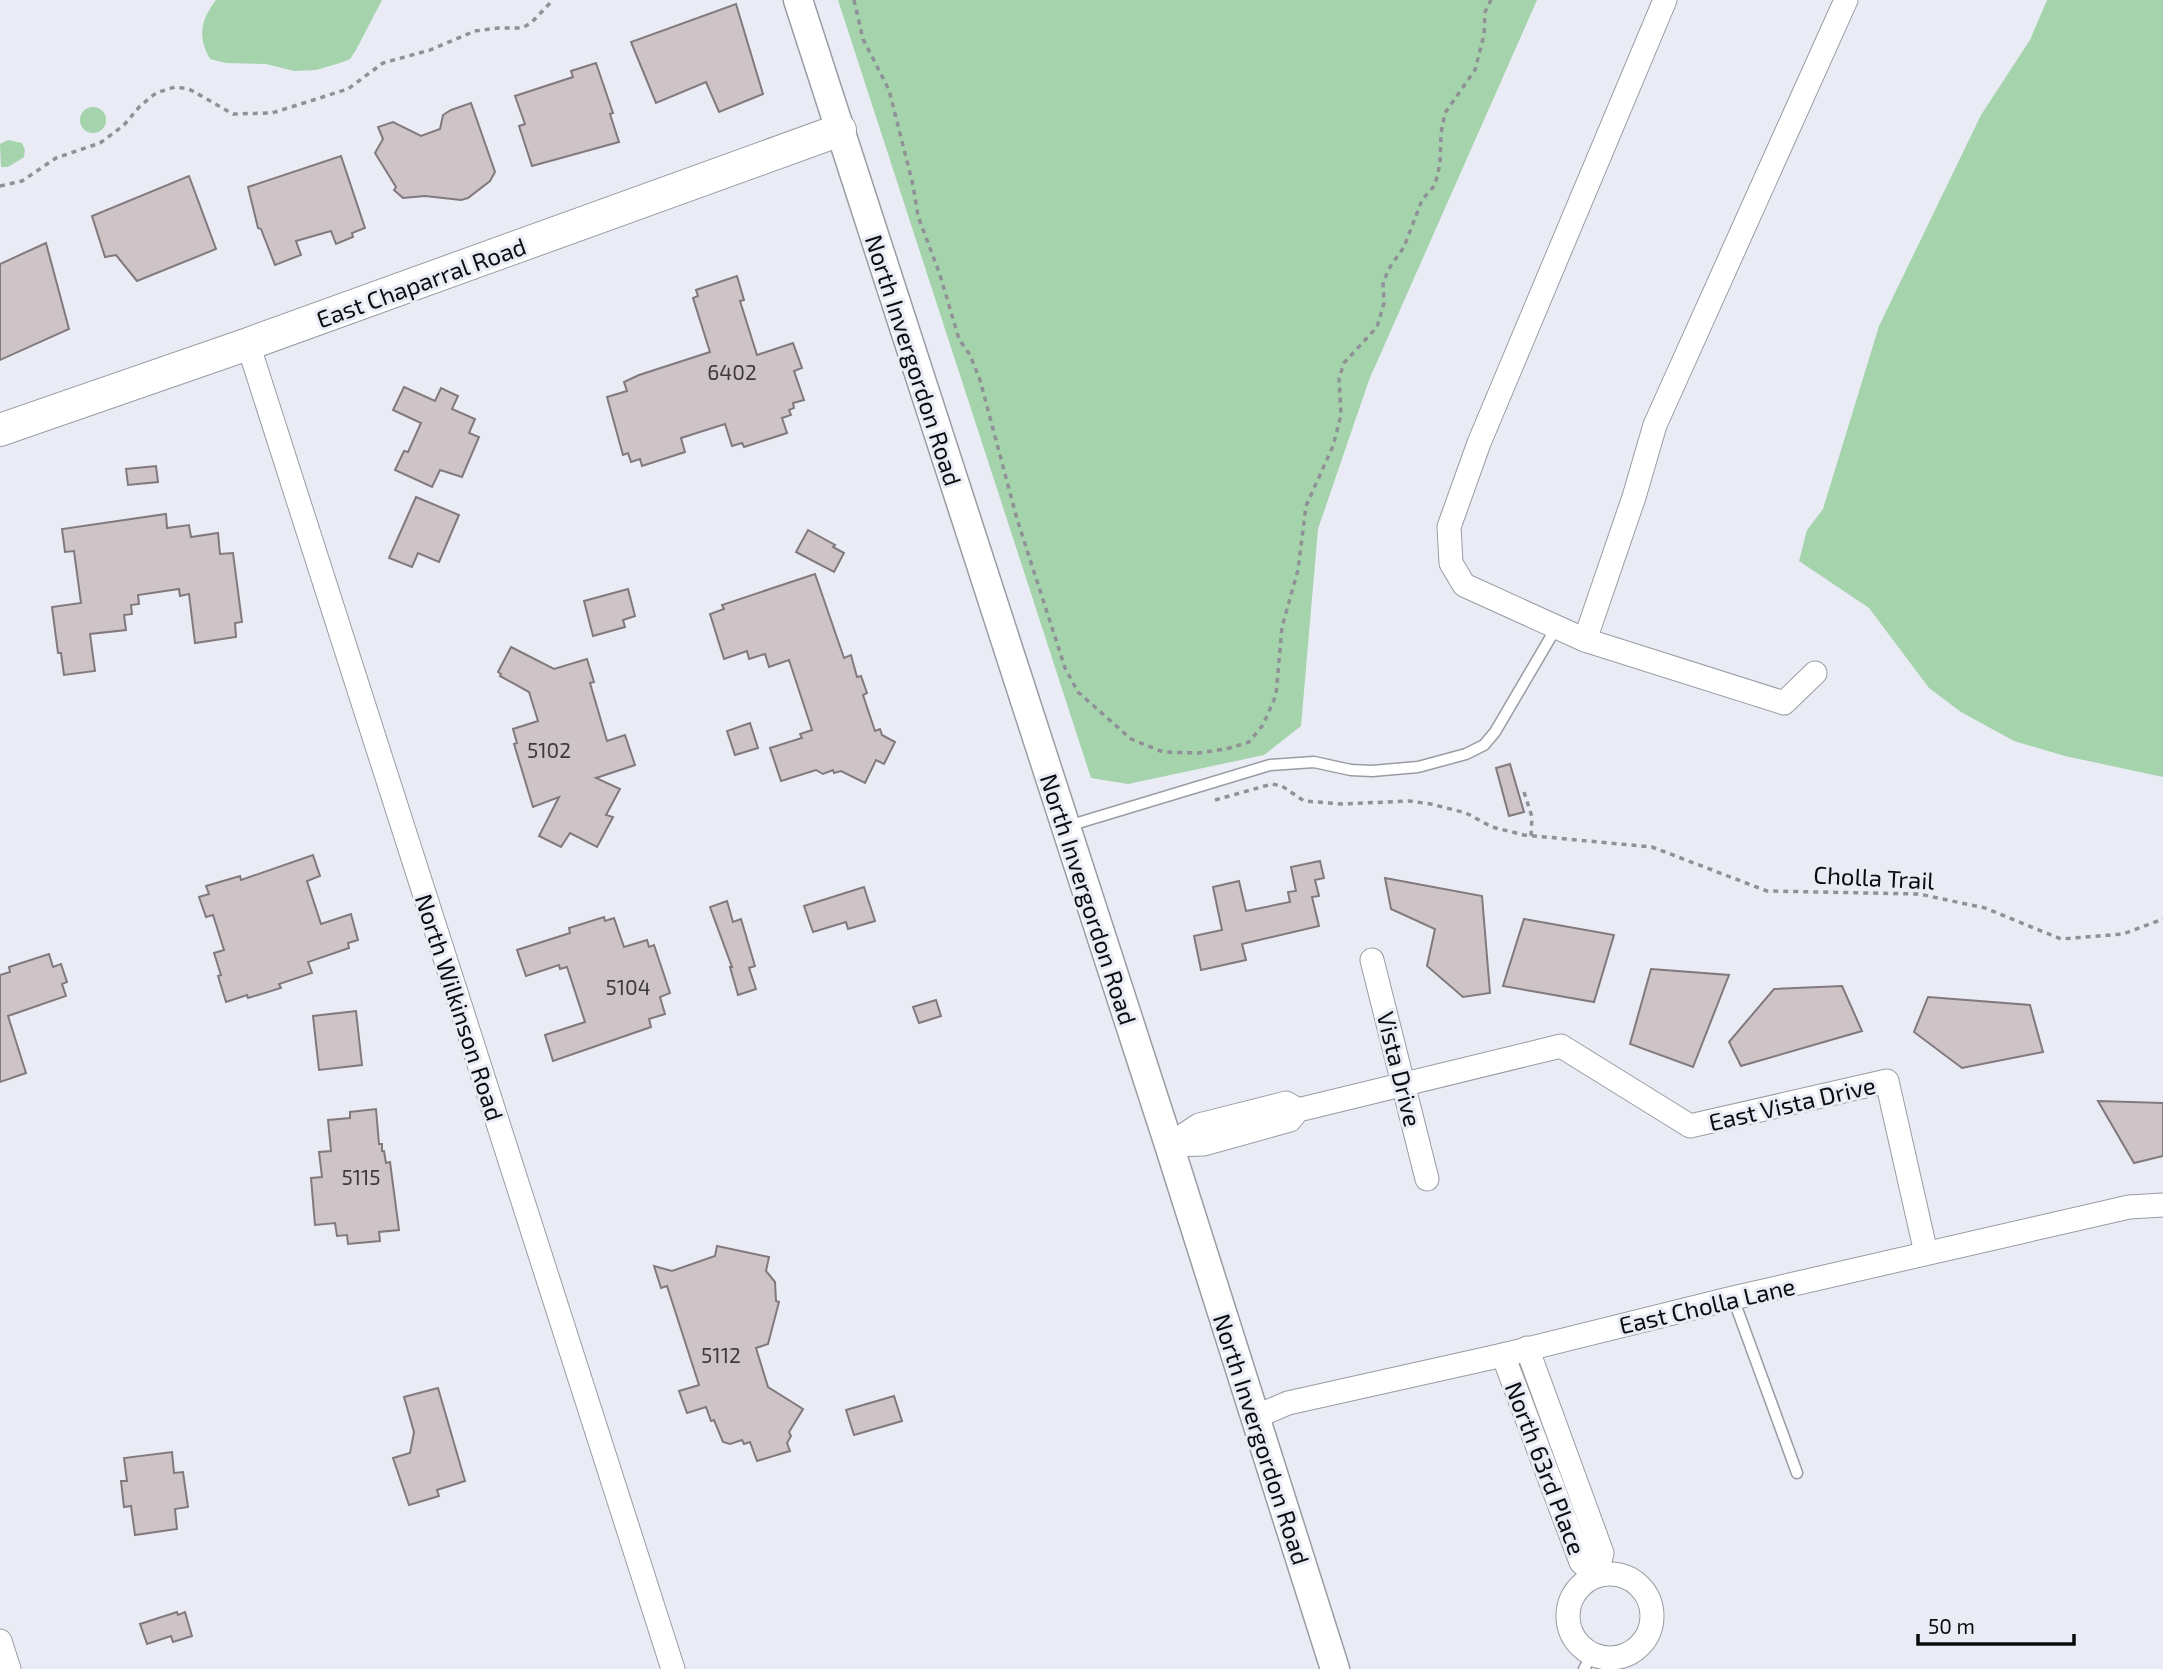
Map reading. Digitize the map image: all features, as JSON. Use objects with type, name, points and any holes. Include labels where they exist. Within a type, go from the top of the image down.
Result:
[{"type":"main road","name":"East Chaparral Road","points":[[0,430],[248,344],[839,130]]},
{"type":"street","name":"North Invergordon Road","points":[[798,0],[1170,1145],[1335,1669]]},
{"type":"street","points":[[1665,0],[1479,443],[1449,527],[1451,563],[1464,585],[1556,628],[1585,640],[1784,703],[1815,673]]},
{"type":"street","points":[[1585,640],[1634,497],[1655,425],[1846,0]]},
{"type":"street","name":"North Wilkinson Road","points":[[248,344],[673,1669]]},
{"type":"street","name":"Vista Drive","points":[[1372,960],[1427,1179]]},
{"type":"street","name":"East Vista Drive","points":[[1170,1145],[1199,1125],[1286,1103],[1298,1110],[1561,1046],[1690,1126],[1887,1081],[1926,1253]]},
{"type":"street","name":"East Cholla Lane","points":[[1255,1417],[1288,1402],[1503,1355],[1733,1298],[2129,1207],[2163,1205]]},
{"type":"street","name":"North 63rd Place","points":[[1527,1348],[1602,1553],[1596,1576]]},
{"type":"street","name":"North 63rd Place","points":[[1503,1355],[1581,1562],[1596,1576]]},
{"type":"street","name":"North 63rd Place","points":[[1596,1576],[1623,1576],[1635,1582],[1644,1592],[1650,1604],[1650,1630],[1643,1642],[1633,1651],[1621,1657],[1588,1662],[1572,1635],[1567,1621],[1568,1607],[1583,1583],[1596,1576]]},
{"type":"street","points":[[0,1641],[9,1669]]},
{"type":"lane","points":[[1065,827],[1270,765],[1314,762],[1351,770],[1396,770],[1466,754],[1484,745],[1495,732],[1556,628]]},
{"type":"lane","points":[[1733,1298],[1797,1473]]},
{"type":"path","points":[[0,186],[22,181],[56,158],[100,143],[124,125],[139,106],[156,93],[176,87],[190,89],[233,114],[272,113],[348,89],[383,63],[430,50],[475,31],[522,28],[531,23],[553,0]]},
{"type":"path","points":[[853,0],[863,39],[889,90],[918,216],[940,275],[959,339],[970,355],[985,397],[1017,519],[1065,668],[1077,692],[1131,739],[1163,752],[1198,753],[1249,742],[1263,725],[1276,695],[1282,627],[1298,570],[1306,506],[1334,446],[1341,415],[1339,378],[1344,363],[1377,327],[1384,303],[1384,282],[1390,267],[1405,247],[1422,200],[1436,185],[1441,133],[1446,113],[1475,70],[1484,35],[1485,12],[1491,0]]},
{"type":"path","name":"Cholla Trail","points":[[1208,802],[1272,784],[1282,786],[1304,801],[1342,804],[1409,801],[1431,804],[1466,813],[1492,827],[1531,836],[1652,847],[1767,891],[1919,894],[1986,908],[2061,939],[2123,934],[2163,919]]},
{"type":"path","points":[[1524,792],[1532,817],[1531,836]]},
{"type":"green space","points":[[216,0],[382,0],[350,59],[316,70],[294,71],[266,64],[226,63],[210,59],[203,43],[202,28]]},
{"type":"green space","points":[[838,0],[1537,0],[1369,380],[1318,529],[1301,726],[1264,755],[1128,784],[1091,778]]},
{"type":"green space","points":[[2047,0],[2163,0],[2163,777],[2065,756],[2014,741],[1961,712],[1929,688],[1869,608],[1799,561],[1807,530],[1823,509],[1879,326],[1981,115],[2030,40]]},
{"type":"green space","points":[[93,107],[102,111],[106,120],[102,129],[93,133],[84,129],[80,120],[84,111]]},
{"type":"green space","points":[[8,140],[22,143],[24,157],[8,167],[1,167],[0,144]]},
{"type":"building","points":[[736,4],[763,94],[719,112],[706,82],[656,103],[631,42]]},
{"type":"building","points":[[596,63],[613,113],[610,114],[619,142],[532,166],[519,126],[525,124],[515,96],[573,77],[571,71]]},
{"type":"building","points":[[471,103],[495,172],[490,181],[468,198],[461,200],[425,196],[403,198],[394,190],[396,187],[375,153],[383,139],[378,127],[393,122],[421,136],[440,129],[443,115]]},
{"type":"building","points":[[341,156],[365,228],[336,244],[331,231],[296,241],[301,255],[275,265],[261,229],[258,228],[248,187]]},
{"type":"building","points":[[189,176],[216,249],[137,281],[116,255],[105,257],[92,216]]},
{"type":"building","points":[[46,243],[69,329],[0,360],[0,264]]},
{"type":"building","points":[[737,276],[744,300],[740,301],[757,355],[793,343],[802,368],[794,371],[804,400],[793,403],[794,408],[789,410],[791,415],[782,418],[787,433],[744,447],[742,443],[732,446],[725,424],[681,438],[685,452],[642,466],[640,459],[631,462],[628,453],[623,455],[607,397],[627,391],[624,382],[639,375],[710,352],[693,298],[698,296],[696,290]]},
{"type":"building","points":[[404,387],[435,401],[441,388],[458,396],[452,409],[475,419],[469,433],[479,437],[462,477],[440,470],[432,487],[395,470],[404,451],[408,452],[421,423],[393,410]]},
{"type":"building","points":[[156,466],[158,482],[128,485],[126,469]]},
{"type":"building","points":[[416,497],[459,515],[439,562],[418,553],[412,567],[389,558]]},
{"type":"building","points":[[166,514],[167,528],[189,525],[191,537],[218,533],[220,554],[233,553],[242,622],[235,623],[236,637],[195,643],[189,594],[180,596],[179,589],[138,595],[139,604],[131,605],[132,614],[124,615],[126,630],[90,634],[95,671],[64,675],[52,607],[81,603],[74,551],[65,552],[62,529]]},
{"type":"building","points":[[808,530],[844,553],[834,572],[796,552]]},
{"type":"building","points":[[815,574],[844,658],[851,655],[857,677],[861,676],[867,693],[863,695],[875,731],[880,729],[882,735],[895,742],[884,764],[876,760],[865,783],[841,771],[834,773],[833,770],[823,774],[816,770],[781,781],[770,748],[802,738],[800,734],[812,730],[789,660],[769,667],[765,654],[749,659],[747,651],[724,659],[710,614],[724,609],[722,605]]},
{"type":"building","points":[[628,589],[635,616],[623,620],[625,627],[593,636],[584,601]]},
{"type":"building","points":[[511,647],[554,669],[587,659],[594,682],[590,683],[607,741],[625,735],[635,765],[596,778],[620,789],[606,815],[613,817],[597,847],[570,833],[561,847],[539,836],[559,797],[533,807],[514,744],[517,743],[513,729],[538,721],[529,692],[500,676],[498,672]]},
{"type":"building","points":[[750,723],[758,748],[735,755],[727,731]]},
{"type":"building","points":[[1510,764],[1524,812],[1509,816],[1496,768]]},
{"type":"building","points":[[313,855],[320,876],[307,881],[321,924],[351,914],[358,940],[348,943],[349,948],[308,962],[312,973],[279,984],[281,988],[226,1002],[214,953],[224,950],[213,915],[206,917],[199,897],[209,894],[206,886],[240,876],[241,880]]},
{"type":"building","points":[[1320,861],[1324,878],[1315,880],[1319,896],[1312,897],[1319,926],[1242,944],[1246,960],[1201,970],[1194,936],[1222,930],[1213,887],[1239,881],[1246,911],[1290,902],[1288,892],[1296,891],[1291,867]]},
{"type":"building","points":[[1385,878],[1482,896],[1490,993],[1463,997],[1427,966],[1435,929],[1391,909]]},
{"type":"building","points":[[864,887],[875,921],[848,929],[846,922],[813,932],[804,906]]},
{"type":"building","points":[[727,901],[733,922],[741,919],[755,966],[749,968],[756,989],[738,995],[732,967],[710,907]]},
{"type":"building","points":[[604,917],[605,921],[614,918],[624,947],[647,940],[649,947],[654,945],[670,993],[660,997],[665,1014],[649,1019],[651,1027],[553,1061],[545,1035],[585,1022],[567,967],[560,969],[559,965],[526,976],[517,950],[570,933],[569,928]]},
{"type":"building","points":[[1524,919],[1614,935],[1594,1002],[1503,986]]},
{"type":"building","points":[[49,954],[53,967],[61,964],[67,982],[62,984],[66,996],[8,1016],[26,1073],[0,1082],[0,975],[10,972],[9,967]]},
{"type":"building","points":[[1651,969],[1729,975],[1693,1067],[1630,1044]]},
{"type":"building","points":[[1842,986],[1862,1031],[1741,1066],[1729,1042],[1774,989]]},
{"type":"building","points":[[1928,997],[2030,1005],[2043,1052],[1962,1068],[1914,1032]]},
{"type":"building","points":[[936,1000],[941,1016],[919,1023],[913,1007]]},
{"type":"building","points":[[356,1011],[362,1065],[319,1070],[313,1016]]},
{"type":"building","points":[[2098,1101],[2163,1103],[2163,1156],[2134,1163]]},
{"type":"building","points":[[376,1109],[379,1144],[382,1144],[386,1163],[390,1162],[399,1230],[379,1232],[380,1241],[348,1244],[347,1235],[337,1236],[335,1223],[315,1225],[311,1178],[322,1177],[319,1152],[331,1151],[328,1120],[350,1118],[350,1112]]},
{"type":"building","points":[[717,1246],[769,1257],[766,1271],[775,1282],[776,1301],[779,1302],[768,1344],[756,1348],[768,1387],[803,1409],[789,1432],[791,1436],[787,1443],[790,1451],[757,1461],[750,1442],[723,1442],[706,1407],[687,1413],[679,1391],[699,1385],[667,1286],[661,1288],[654,1266],[672,1271],[715,1256]]},
{"type":"building","points":[[438,1388],[465,1481],[437,1490],[439,1496],[409,1505],[393,1458],[410,1453],[414,1432],[404,1397]]},
{"type":"building","points":[[894,1396],[902,1421],[854,1435],[846,1410]]},
{"type":"building","points":[[172,1452],[174,1473],[183,1472],[188,1507],[175,1509],[177,1529],[135,1535],[131,1506],[124,1507],[121,1481],[127,1481],[124,1458]]},
{"type":"building","points":[[177,1612],[178,1615],[185,1612],[192,1636],[173,1642],[171,1636],[147,1644],[140,1624]]}]
